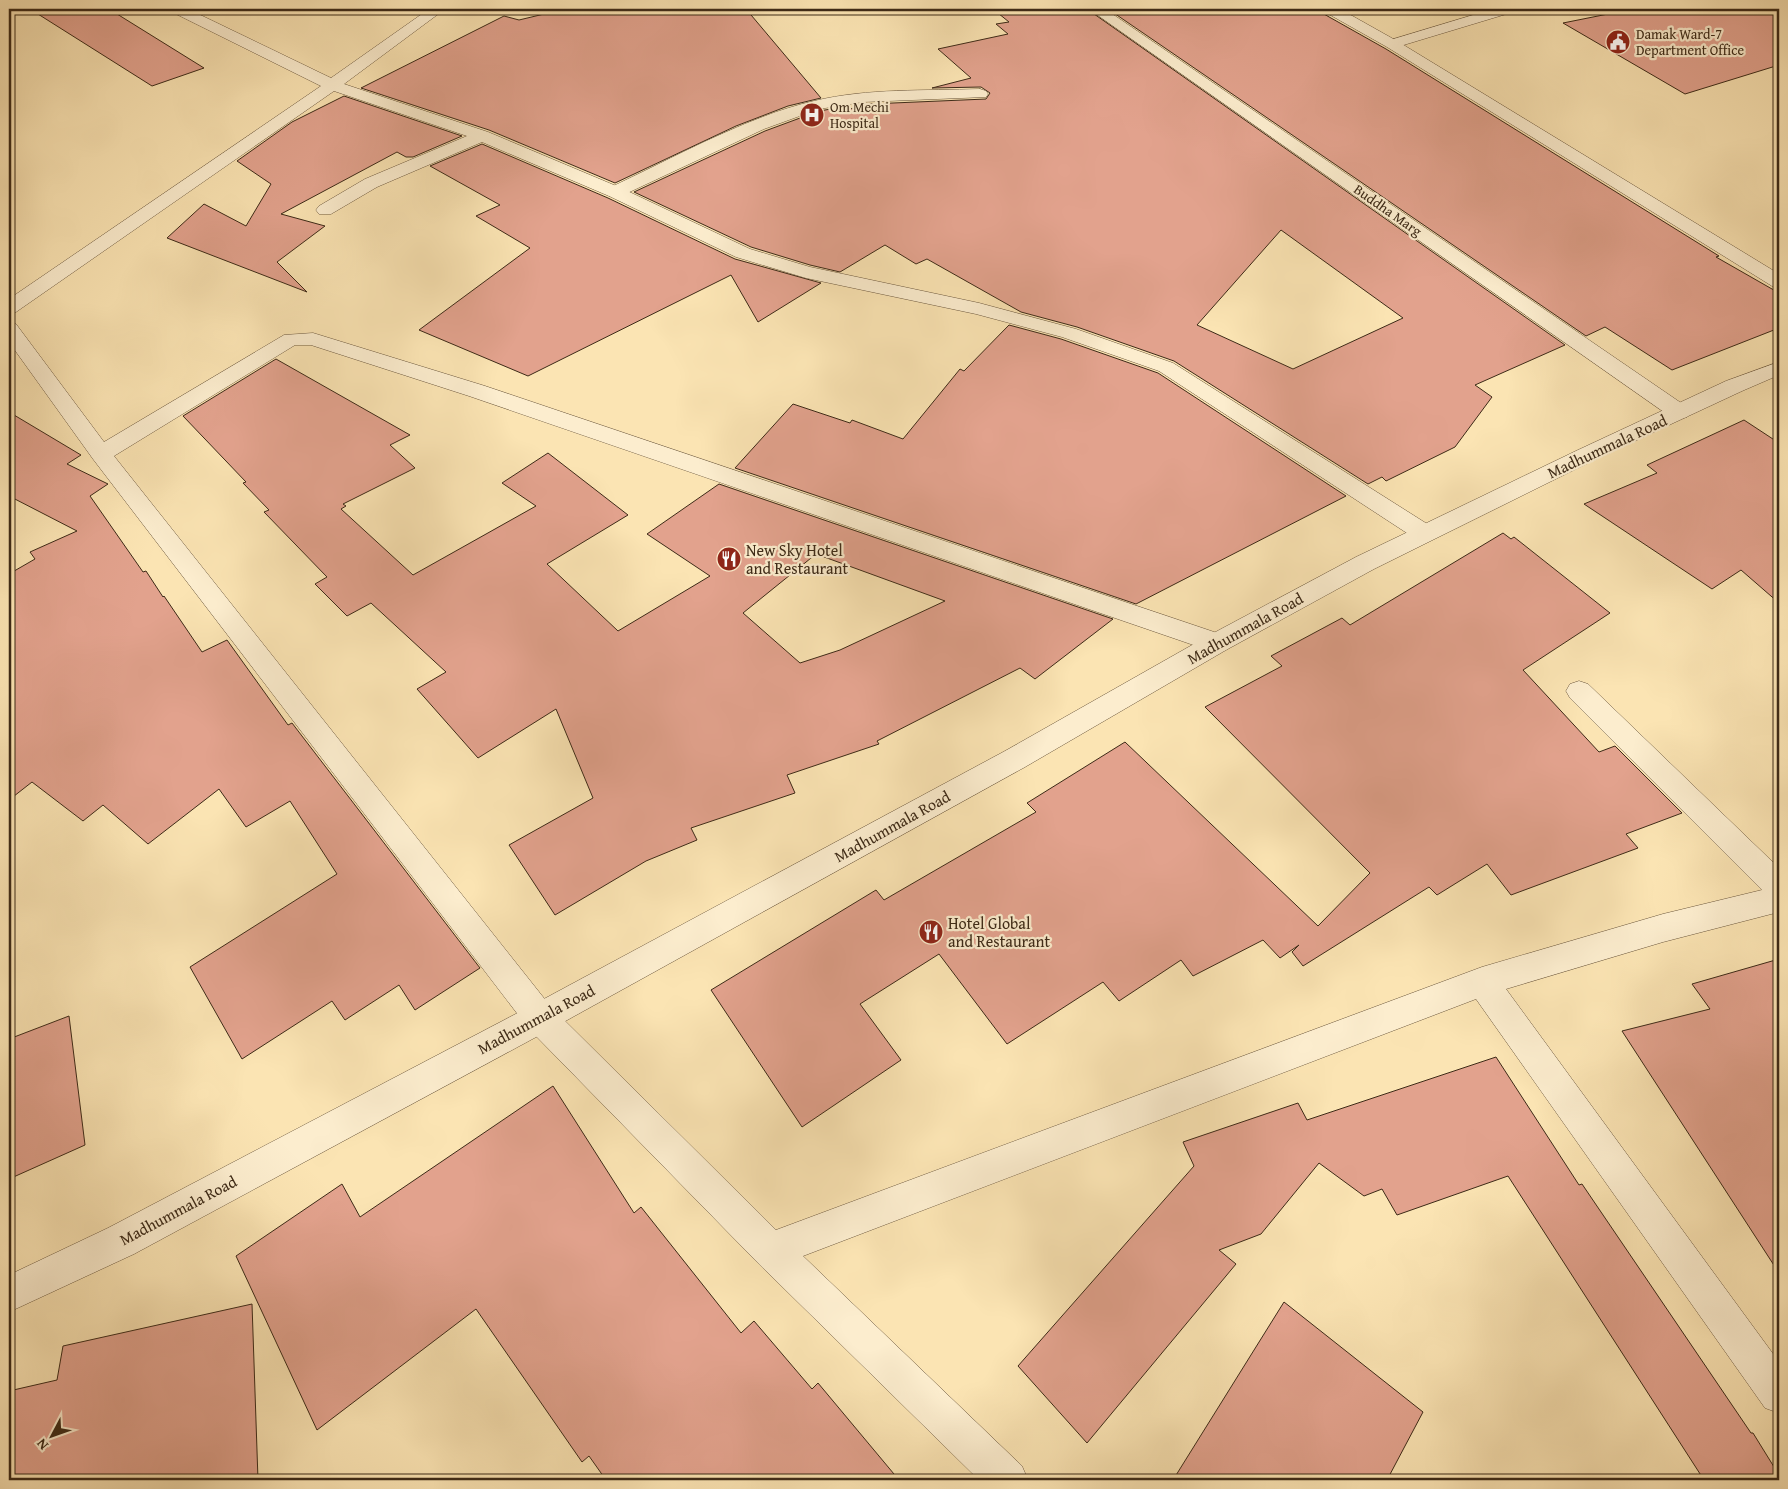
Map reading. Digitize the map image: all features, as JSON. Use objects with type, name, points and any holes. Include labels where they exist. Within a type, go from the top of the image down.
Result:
[{"type":"street","points":[[177,9],[332,85],[482,136],[615,192],[743,253],[806,272],[979,309],[1069,333],[1166,368],[1424,533]]},
{"type":"street","points":[[9,308],[332,85],[438,9]]},
{"type":"street","name":"Buddha Marg","points":[[1096,9],[1679,412]]},
{"type":"street","points":[[1330,9],[1392,44],[1779,282]]},
{"type":"street","points":[[1392,44],[1508,9]]},
{"type":"street","points":[[615,192],[758,125],[816,105],[863,98],[980,94]]},
{"type":"street","points":[[325,210],[371,183],[482,136]]},
{"type":"street","points":[[9,328],[101,454],[540,1018],[771,1250],[1008,1480]]},
{"type":"street","points":[[101,454],[291,340],[313,339],[486,394],[1217,643]]},
{"type":"street","name":"Madhummala Road","points":[[9,1294],[121,1241],[540,1018],[1015,759],[1217,643],[1424,533],[1679,412],[1779,368]]},
{"type":"street","points":[[1578,691],[1779,887]]},
{"type":"street","points":[[771,1250],[1482,982],[1663,928],[1779,899]]},
{"type":"street","points":[[1482,982],[1779,1394]]},
{"type":"building","points":[[30,9],[109,9],[204,68],[152,86]]},
{"type":"building","points":[[565,9],[746,9],[821,98],[788,106],[736,126],[615,183],[489,130],[361,88],[504,16],[519,20]]},
{"type":"building","points":[[993,9],[1087,9],[1565,345],[1475,385],[1492,397],[1455,447],[1386,481],[1382,477],[1368,484],[1174,361],[1077,327],[1021,312],[927,259],[916,264],[885,245],[840,272],[751,247],[634,192],[765,131],[819,111],[831,109],[834,113],[870,104],[986,99],[990,93],[981,87],[932,88],[971,78],[938,49],[1008,34],[996,24],[1009,22]],"holes":[[[1281,230],[1403,318],[1293,369],[1197,325]]]},
{"type":"building","points":[[1108,9],[1315,9],[1386,49],[1719,256],[1716,257],[1779,293],[1779,328],[1672,370],[1605,327],[1586,336]]},
{"type":"building","points":[[1633,9],[1779,9],[1779,65],[1685,94],[1563,23]]},
{"type":"building","points":[[344,96],[462,136],[413,157],[406,157],[397,152],[281,214],[325,226],[277,262],[307,292],[167,238],[204,204],[246,226],[271,184],[237,161],[292,122]]},
{"type":"building","points":[[482,144],[608,198],[735,259],[821,283],[758,322],[731,275],[528,376],[419,330],[530,248],[476,216],[500,205],[430,166]]},
{"type":"building","points":[[1009,325],[1061,339],[1158,373],[1346,496],[1136,604],[735,468],[793,404],[850,423],[852,420],[903,439],[960,369],[964,371]]},
{"type":"building","points":[[276,359],[410,435],[390,445],[415,468],[343,504],[346,506],[341,509],[413,575],[536,506],[502,483],[548,453],[628,515],[547,564],[618,631],[710,576],[647,534],[719,484],[1113,619],[1035,679],[1020,668],[877,741],[879,744],[787,775],[795,793],[691,828],[697,840],[646,861],[555,915],[509,845],[593,798],[556,709],[478,758],[417,689],[446,672],[371,603],[347,616],[315,584],[327,577],[264,512],[269,510],[243,483],[246,482],[183,416]],"holes":[[[816,554],[945,601],[840,650],[800,663],[743,613]]]},
{"type":"building","points":[[9,412],[81,455],[67,464],[108,484],[90,496],[143,572],[146,571],[164,596],[202,652],[227,640],[288,725],[292,723],[480,968],[415,1010],[399,985],[345,1020],[332,1001],[242,1059],[190,967],[337,874],[290,801],[246,827],[219,789],[148,844],[103,805],[83,821],[32,782],[9,800],[9,574],[35,559],[30,552],[77,531],[11,497],[9,499]]},
{"type":"building","points":[[1744,420],[1779,443],[1779,603],[1741,570],[1712,589],[1584,504],[1657,473],[1647,465]]},
{"type":"building","points":[[1503,533],[1511,539],[1514,537],[1610,613],[1523,670],[1599,752],[1615,746],[1682,813],[1626,834],[1638,848],[1511,895],[1487,864],[1437,895],[1429,887],[1303,966],[1292,952],[1299,945],[1280,958],[1263,940],[1193,976],[1181,960],[1119,1001],[1103,982],[1007,1044],[939,954],[860,1004],[901,1060],[802,1127],[711,990],[876,890],[884,900],[1036,812],[1027,803],[1125,742],[1318,926],[1370,873],[1205,707],[1282,666],[1271,656],[1342,618],[1350,625]]},
{"type":"building","points":[[1779,959],[1779,1273],[1622,1031],[1710,1009],[1692,984]]},
{"type":"building","points":[[69,1016],[85,1145],[9,1179],[9,1039]]},
{"type":"building","points":[[1496,1057],[1579,1185],[1582,1184],[1751,1433],[1753,1433],[1779,1475],[1779,1480],[1704,1480],[1508,1176],[1397,1215],[1382,1189],[1364,1196],[1319,1163],[1261,1234],[1219,1250],[1236,1264],[1087,1443],[1018,1366],[1194,1166],[1183,1142],[1298,1103],[1307,1120]]},
{"type":"building","points":[[553,1086],[634,1213],[641,1207],[741,1333],[754,1321],[812,1389],[818,1383],[899,1480],[606,1480],[589,1456],[582,1462],[476,1309],[317,1430],[236,1256],[342,1184],[360,1217]]},
{"type":"building","points":[[1284,1302],[1423,1412],[1387,1480],[1173,1480]]},
{"type":"building","points":[[252,1304],[258,1480],[9,1480],[9,1391],[57,1380],[63,1346]]},
{"type":"place","name":"Damak Ward-7 Department Office","points":[[1618,42]]},
{"type":"place","name":"Om Mechi Hospital","points":[[812,115]]},
{"type":"place","name":"New Sky Hotel and Restaurant","points":[[729,559]]},
{"type":"place","name":"Hotel Global and Restaurant","points":[[931,932]]}]
